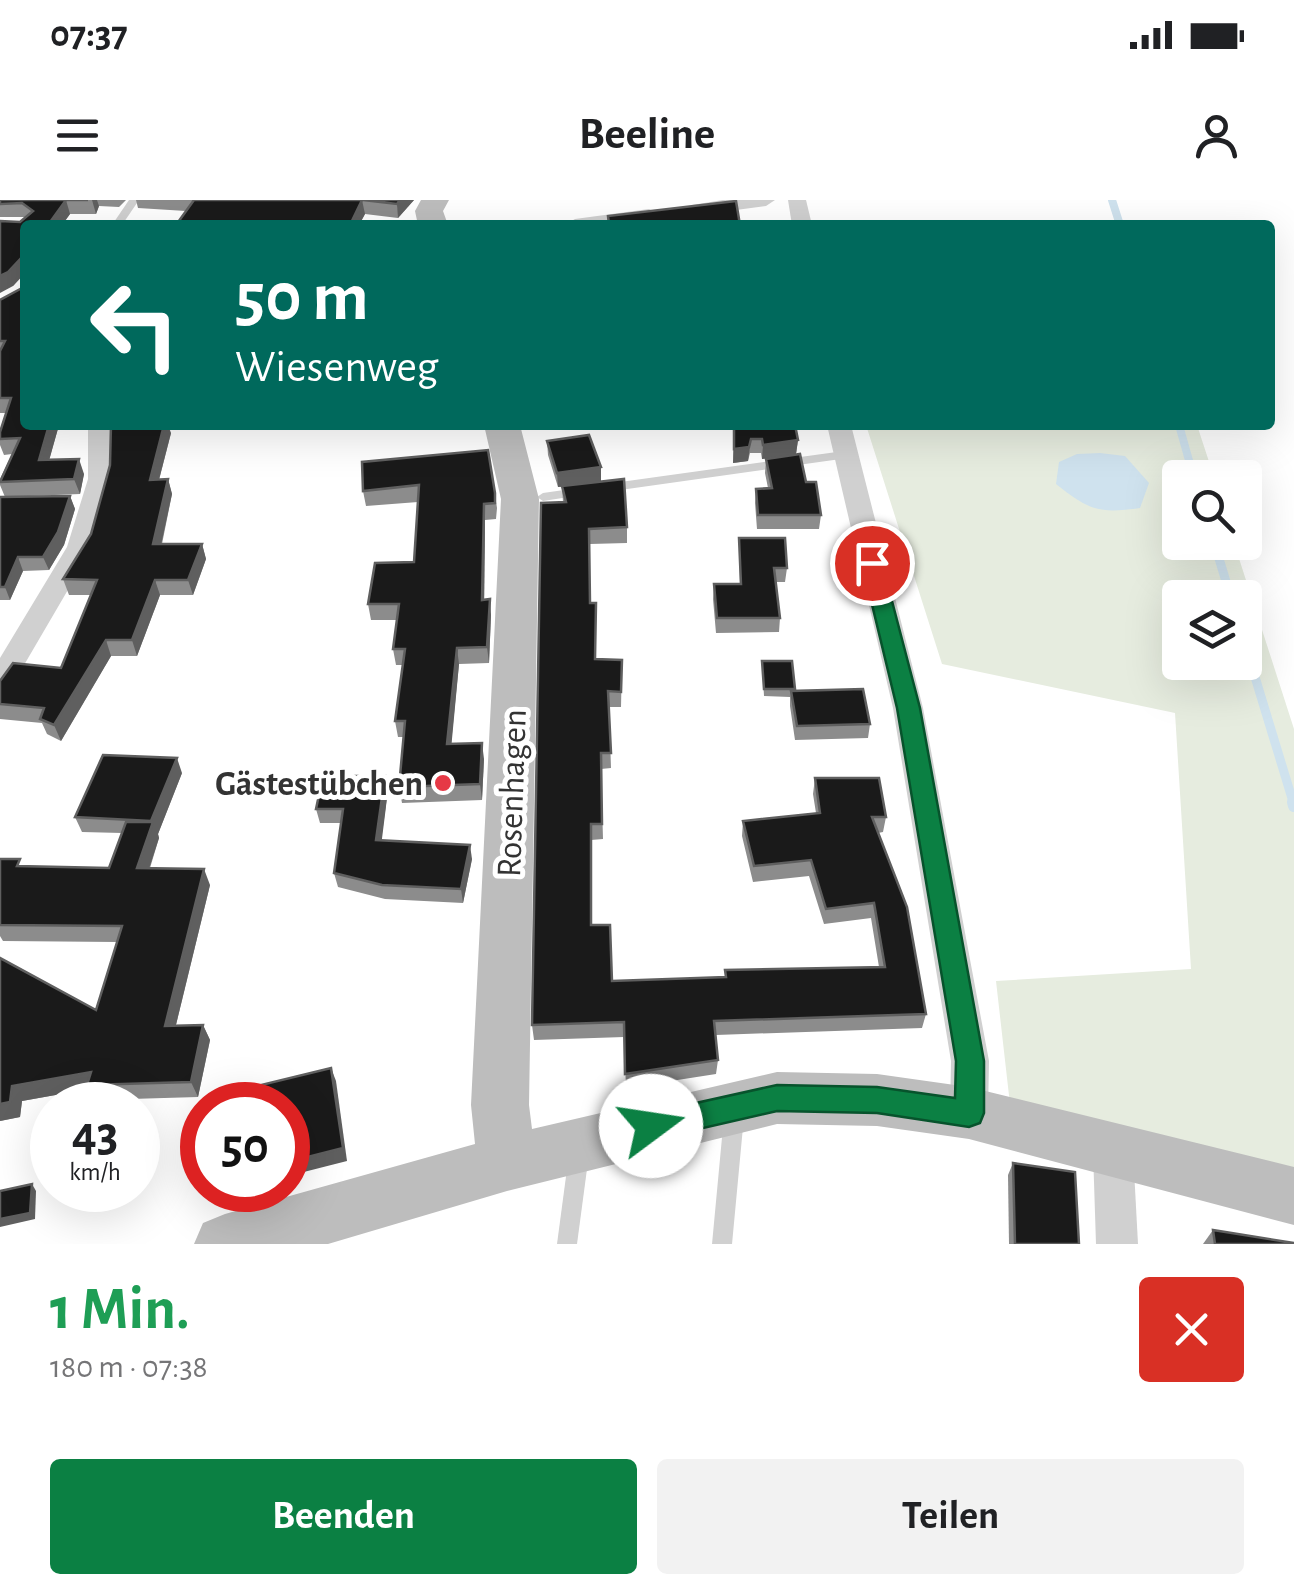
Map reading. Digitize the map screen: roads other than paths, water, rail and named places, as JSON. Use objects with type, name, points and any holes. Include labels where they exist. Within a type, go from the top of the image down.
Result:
[{"type":"street","points":[[613,220],[766,200]]},
{"type":"street","points":[[0,682],[80,547],[84,502],[100,479],[100,430]]},
{"type":"street","name":"Rosenhagen","points":[[503,430],[520,500],[500,1105],[507,1163]]},
{"type":"street","points":[[842,440],[908,708],[970,1061],[969,1113]]},
{"type":"street","points":[[226,1244],[507,1163],[777,1098],[860,1100],[969,1113],[1294,1196]]},
{"type":"street","points":[[1112,1151],[1117,1244]]},
{"type":"lane","points":[[543,497],[842,440]]},
{"type":"lane","points":[[722,1244],[735,1107]]},
{"type":"lane","points":[[568,1244],[580,1144]]},
{"type":"water","points":[[1077,454],[1125,456],[1149,483],[1140,508],[1095,508],[1056,484],[1059,462]]},
{"type":"waterway","points":[[1112,200],[1118,220]]},
{"type":"waterway","points":[[1180,430],[1189,460]]},
{"type":"waterway","points":[[1219,560],[1226,580]]},
{"type":"waterway","points":[[1256,680],[1294,805]]},
{"type":"waterway","points":[[1293,802],[1294,806]]},
{"type":"place","name":"Gästestübchen","points":[[443,783]]}]
